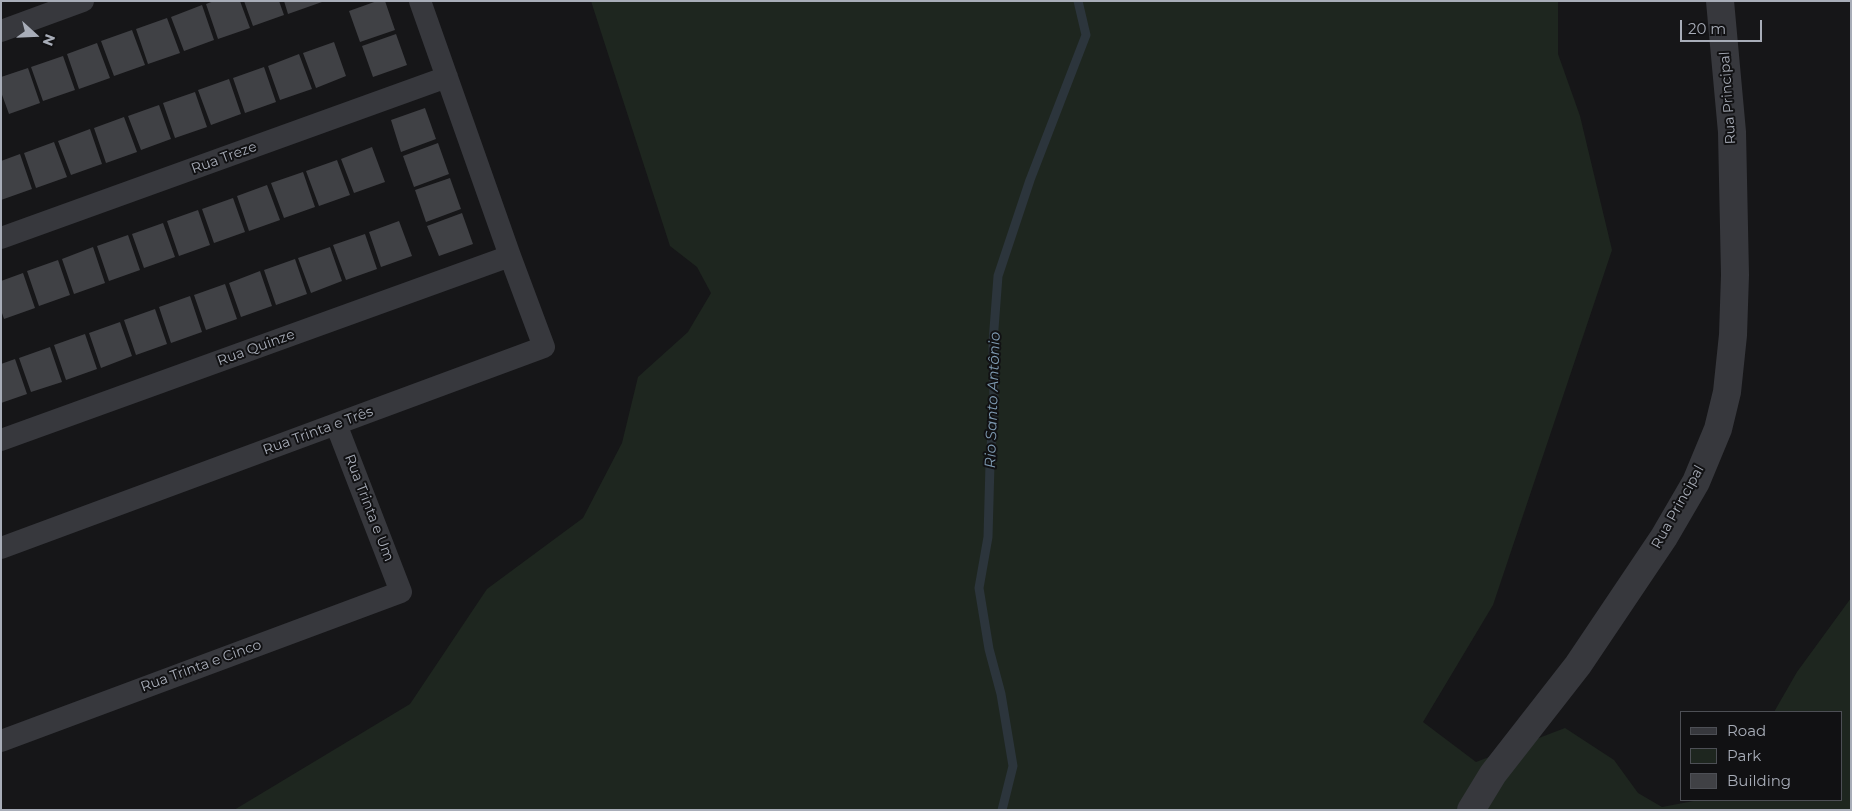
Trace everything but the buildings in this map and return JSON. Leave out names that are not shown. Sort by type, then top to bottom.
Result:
[{"type":"street","points":[[1,31],[83,1]]},
{"type":"street","points":[[420,1],[510,256]]},
{"type":"street","name":"Rua Principal","points":[[1471,810],[1493,774],[1578,665],[1664,536],[1696,482],[1718,429],[1727,392],[1733,335],[1735,275],[1732,132],[1720,1]]},
{"type":"street","name":"Rua Treze","points":[[1,238],[447,77]]},
{"type":"street","name":"Rua Trinta e Três","points":[[1,548],[544,347],[510,256]]},
{"type":"street","name":"Rua Quinze","points":[[1,440],[510,256]]},
{"type":"street","name":"Rua Trinta e Um","points":[[336,424],[401,592]]},
{"type":"street","name":"Rua Trinta e Cinco","points":[[1,741],[401,592]]},
{"type":"green space","points":[[591,1],[1558,1],[1558,54],[1580,116],[1612,250],[1493,605],[1423,722],[1476,762],[1565,728],[1614,760],[1638,793],[1662,807],[1694,801],[1842,801],[1842,711],[1775,711],[1797,672],[1851,598],[1851,810],[234,810],[410,704],[487,589],[583,518],[622,443],[638,377],[688,332],[711,293],[697,267],[670,246]]},
{"type":"waterway","name":"Rio Santo Antônio","points":[[1002,810],[1013,766],[1001,694],[989,649],[979,588],[988,537],[994,400],[993,342],[998,276],[1030,180],[1086,35],[1078,1]]}]
